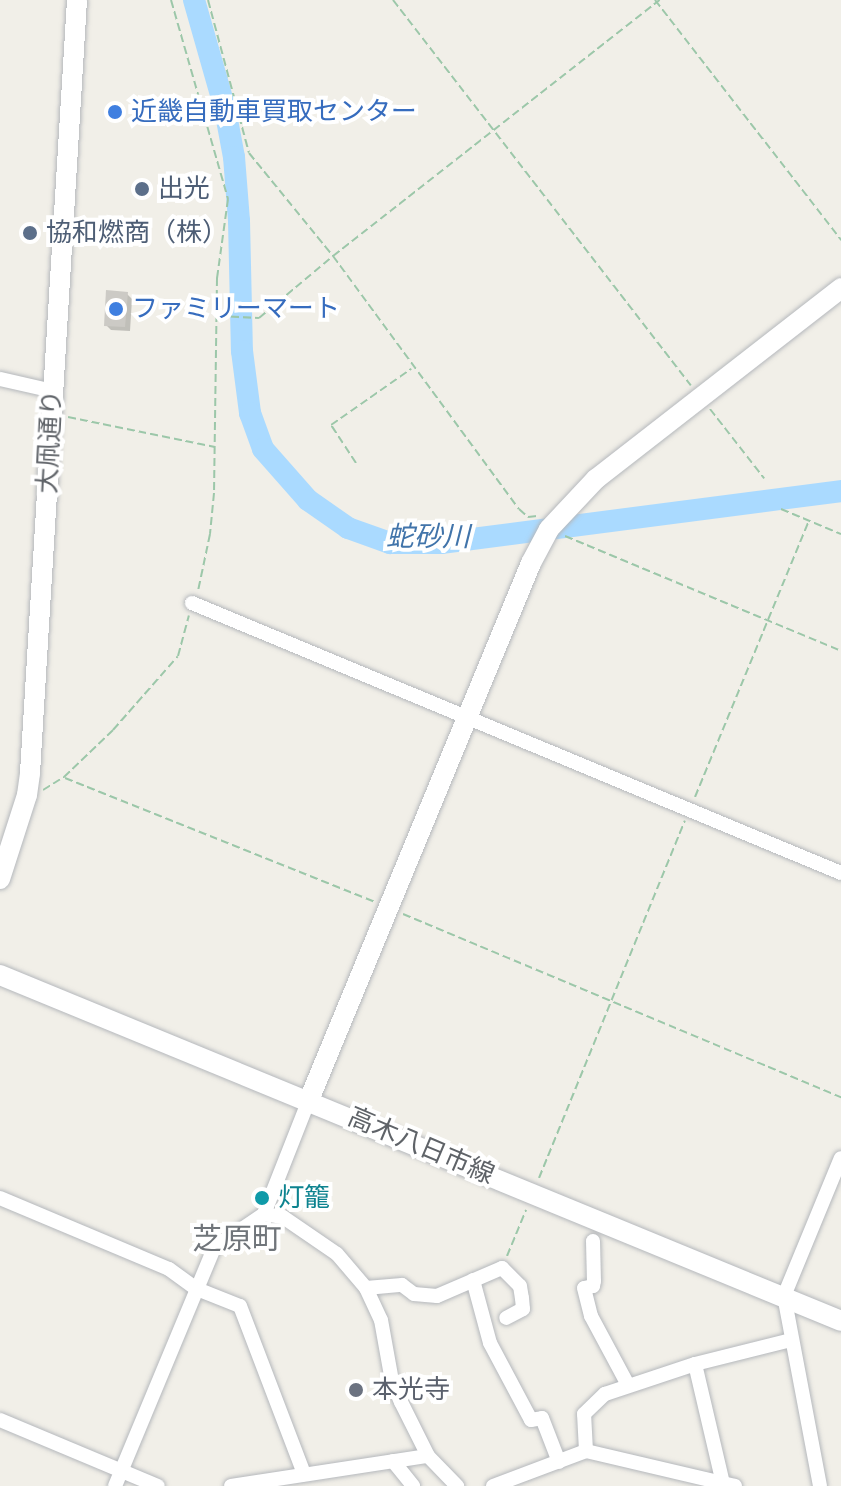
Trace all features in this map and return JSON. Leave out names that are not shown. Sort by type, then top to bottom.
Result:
[{"type":"street","name":"大凧通り","points":[[0,879],[27,795],[77,0]]},
{"type":"street","points":[[115,1486],[214,1248],[264,1214],[531,563],[545,522],[564,511],[596,479],[841,288]]},
{"type":"street","points":[[0,379],[53,391]]},
{"type":"street","points":[[192,603],[688,812],[841,873]]},
{"type":"street","name":"高木八日市線","points":[[0,975],[841,1321]]},
{"type":"street","points":[[820,1486],[784,1296],[841,1158]]},
{"type":"street","points":[[0,1198],[169,1269],[197,1289],[240,1306],[312,1477]]},
{"type":"street","points":[[264,1214],[283,1217],[337,1254],[366,1288],[381,1320],[392,1381],[428,1456],[457,1486]]},
{"type":"street","points":[[593,1241],[594,1281],[593,1286],[584,1288],[591,1316],[628,1385]]},
{"type":"street","points":[[366,1288],[402,1285],[414,1294],[437,1296],[502,1268],[520,1286],[523,1309],[506,1318]]},
{"type":"street","points":[[473,1280],[490,1343],[531,1420],[542,1418],[559,1462]]},
{"type":"street","points":[[586,1451],[584,1414],[605,1394],[695,1364],[791,1340]]},
{"type":"street","points":[[493,1486],[522,1481],[586,1451],[729,1484],[695,1364]]},
{"type":"street","points":[[0,1420],[158,1486]]},
{"type":"street","points":[[231,1486],[312,1477],[428,1456]]},
{"type":"street","points":[[393,1461],[413,1486]]},
{"type":"path","points":[[27,795],[46,789],[64,777],[132,710],[178,656],[210,534],[216,447],[217,278],[228,199],[171,0]]},
{"type":"path","points":[[208,0],[249,153],[333,256],[412,368],[519,509],[528,517],[841,651]]},
{"type":"path","points":[[393,0],[764,478]]},
{"type":"path","points":[[218,316],[259,318],[657,1],[841,240]]},
{"type":"path","points":[[356,463],[331,425],[412,368]]},
{"type":"path","points":[[52,414],[216,447]]},
{"type":"path","points":[[781,509],[841,534]]},
{"type":"path","points":[[502,1268],[809,521]]},
{"type":"path","points":[[64,777],[611,999],[841,1097]]},
{"type":"building","name":"ファミリーマート","points":[[106,290],[128,292],[125,327],[104,326]]},
{"type":"waterway","name":"蛇砂川","points":[[194,0],[225,109],[234,157],[242,351],[250,413],[263,449],[308,500],[348,528],[390,543],[441,543],[841,491]]},
{"type":"place","name":"近畿自動車買取センター","points":[[115,112]]},
{"type":"place","name":"出光","points":[[142,189]]},
{"type":"place","name":"協和燃商（株）","points":[[30,233]]},
{"type":"place","name":"ファミリーマート","points":[[116,309]]},
{"type":"place","name":"灯籠","points":[[262,1198]]},
{"type":"place","name":"本光寺","points":[[356,1390]]},
{"type":"district","name":"芝原町","points":[[237,1239]]}]
